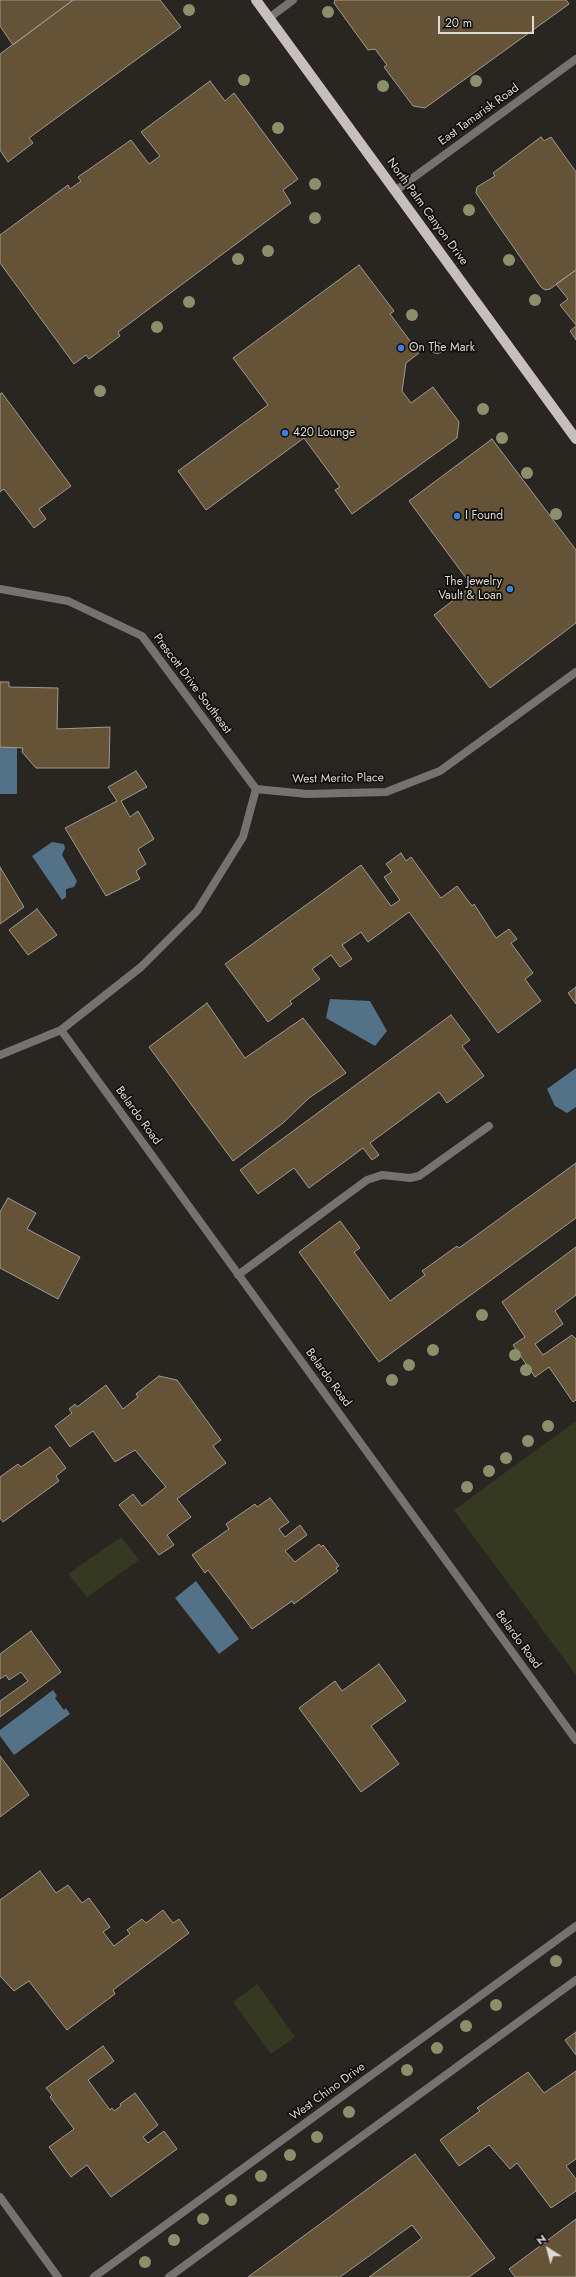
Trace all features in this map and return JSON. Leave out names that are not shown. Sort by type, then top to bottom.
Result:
[{"type":"main road","name":"North Palm Canyon Drive","points":[[256,0],[576,439]]},
{"type":"street","points":[[269,18],[293,0]]},
{"type":"street","name":"East Tamarisk Road","points":[[395,191],[576,59]]},
{"type":"street","name":"Prescott Drive Southeast","points":[[0,589],[68,601],[142,636],[256,789]]},
{"type":"street","name":"West Merito Place","points":[[256,789],[307,794],[386,792],[440,771],[576,672]]},
{"type":"street","points":[[0,1055],[61,1030],[141,967],[197,912],[243,837],[256,789]]},
{"type":"street","name":"Belardo Road","points":[[61,1030],[576,1740]]},
{"type":"street","points":[[238,1274],[367,1180],[382,1175],[410,1178],[419,1176],[489,1126]]},
{"type":"street","name":"West Chino Drive","points":[[94,2277],[576,1926]]},
{"type":"street","points":[[169,2277],[576,1980]]},
{"type":"street","points":[[0,2197],[58,2277]]},
{"type":"green space","points":[[576,1421],[576,1675],[454,1510]]},
{"type":"green space","points":[[121,1537],[139,1560],[87,1597],[68,1574]]},
{"type":"green space","points":[[257,1984],[295,2037],[271,2054],[233,2002]]},
{"type":"water","points":[[0,747],[17,747],[17,794],[0,794]]},
{"type":"water","points":[[52,842],[64,844],[65,848],[62,855],[77,881],[74,887],[66,889],[66,897],[62,900],[32,856]]},
{"type":"water","points":[[330,999],[370,1001],[387,1031],[375,1046],[326,1018]]},
{"type":"water","points":[[576,1068],[576,1107],[567,1113],[555,1106],[547,1089]]},
{"type":"water","points":[[196,1581],[239,1639],[219,1654],[175,1598]]},
{"type":"water","points":[[53,1690],[57,1696],[55,1698],[64,1710],[66,1708],[70,1714],[14,1755],[0,1736],[0,1730]]},
{"type":"building","points":[[0,0],[73,0],[13,45],[0,26]]},
{"type":"building","points":[[73,0],[160,0],[181,27],[29,138],[33,143],[8,162],[0,150],[0,54]]},
{"type":"building","points":[[335,0],[566,0],[569,4],[425,108],[413,106],[384,67],[387,65],[375,49],[368,50],[334,3]]},
{"type":"building","points":[[210,81],[225,101],[234,93],[298,179],[283,190],[291,203],[118,332],[120,336],[89,359],[86,355],[74,364],[0,263],[0,235],[68,185],[70,189],[81,181],[78,177],[131,140],[149,164],[160,156],[141,132]]},
{"type":"building","points":[[541,137],[544,141],[551,137],[576,172],[576,270],[550,289],[545,290],[541,287],[476,193],[477,187],[495,176],[493,173]]},
{"type":"building","points":[[359,265],[394,311],[390,314],[419,353],[406,363],[402,391],[411,403],[433,387],[459,422],[457,438],[352,514],[335,490],[340,487],[304,438],[206,510],[178,471],[268,405],[233,358]]},
{"type":"building","points":[[576,270],[576,325],[560,305],[568,299],[556,284]]},
{"type":"building","points":[[576,326],[576,340],[570,331]]},
{"type":"building","points":[[2,393],[71,486],[39,509],[46,519],[34,528],[4,489],[0,492],[0,394]]},
{"type":"building","points":[[492,439],[576,550],[576,623],[490,688],[434,615],[472,586],[409,501]]},
{"type":"building","points":[[0,682],[9,682],[9,687],[58,688],[57,729],[110,727],[109,768],[36,768],[22,752],[23,748],[0,747]]},
{"type":"building","points":[[136,771],[147,787],[121,801],[130,817],[138,811],[154,839],[138,849],[146,864],[136,871],[140,879],[106,896],[65,828],[117,801],[108,787]]},
{"type":"building","points":[[401,853],[406,861],[411,857],[441,898],[457,886],[472,906],[474,904],[496,938],[509,929],[517,939],[511,943],[533,973],[525,979],[541,1001],[498,1033],[409,912],[368,942],[361,932],[342,945],[352,959],[340,967],[331,955],[312,969],[320,979],[290,1001],[292,1004],[268,1022],[225,964],[361,865],[391,906],[400,900],[384,877],[392,872],[386,864]]},
{"type":"building","points":[[0,867],[24,907],[0,924]]},
{"type":"building","points":[[37,909],[57,935],[28,955],[9,930]]},
{"type":"building","points":[[576,987],[576,1004],[568,993]]},
{"type":"building","points":[[207,1003],[245,1058],[303,1018],[346,1073],[309,1098],[283,1123],[233,1161],[149,1047]]},
{"type":"building","points":[[451,1015],[470,1040],[462,1046],[484,1076],[447,1103],[439,1092],[370,1143],[379,1155],[372,1160],[363,1148],[309,1188],[294,1168],[258,1194],[240,1170]]},
{"type":"building","points":[[576,1163],[576,1218],[379,1362],[299,1252],[340,1221],[360,1248],[354,1252],[390,1301],[425,1275],[422,1271],[457,1246],[459,1248]]},
{"type":"building","points":[[8,1198],[36,1213],[27,1229],[80,1257],[58,1299],[0,1268],[0,1212]]},
{"type":"building","points":[[576,1247],[576,1295],[555,1311],[563,1324],[535,1344],[543,1355],[572,1335],[576,1339],[576,1400],[573,1402],[549,1367],[535,1377],[513,1345],[525,1337],[502,1302]]},
{"type":"building","points":[[159,1376],[177,1380],[221,1440],[213,1446],[226,1463],[177,1499],[191,1517],[167,1535],[174,1545],[159,1555],[119,1505],[133,1494],[142,1506],[166,1487],[135,1450],[115,1462],[93,1431],[70,1447],[55,1426],[72,1413],[69,1409],[75,1404],[77,1407],[106,1385],[123,1409],[138,1397],[136,1394]]},
{"type":"building","points":[[50,1447],[66,1468],[56,1476],[59,1481],[3,1522],[0,1518],[0,1477],[18,1464],[21,1467]]},
{"type":"building","points":[[270,1498],[289,1522],[279,1529],[285,1537],[300,1525],[307,1535],[285,1551],[295,1562],[319,1544],[321,1547],[323,1545],[339,1566],[336,1568],[338,1571],[294,1604],[292,1601],[252,1629],[208,1570],[205,1573],[192,1555],[229,1529],[226,1524],[255,1504],[257,1507]]},
{"type":"building","points":[[31,1631],[61,1672],[0,1717],[0,1701],[28,1681],[21,1672],[9,1680],[6,1675],[0,1679],[0,1654]]},
{"type":"building","points":[[379,1664],[406,1701],[371,1726],[399,1764],[361,1792],[299,1708],[335,1681],[342,1691]]},
{"type":"building","points":[[0,1756],[29,1795],[0,1817]]},
{"type":"building","points":[[40,1871],[56,1893],[68,1885],[82,1903],[89,1898],[110,1927],[103,1932],[114,1946],[130,1934],[127,1930],[142,1919],[146,1923],[163,1910],[173,1923],[179,1919],[189,1933],[113,1990],[115,1994],[67,2030],[29,1981],[14,1991],[0,1976],[0,1900]]},
{"type":"building","points":[[576,2032],[576,2055],[565,2040]]},
{"type":"building","points":[[103,2046],[114,2061],[88,2080],[110,2110],[112,2108],[114,2111],[121,2106],[120,2104],[135,2093],[158,2125],[143,2137],[148,2143],[164,2131],[177,2149],[111,2197],[87,2165],[71,2177],[49,2147],[74,2129],[50,2097],[52,2095],[46,2088]]},
{"type":"building","points":[[576,2071],[576,2159],[566,2166],[576,2179],[576,2191],[551,2208],[517,2163],[510,2169],[489,2145],[459,2166],[440,2140],[480,2111],[477,2108],[528,2072],[544,2093]]},
{"type":"building","points":[[415,2154],[495,2258],[469,2277],[369,2277],[422,2238],[412,2225],[340,2277],[248,2277]]},
{"type":"building","points":[[576,2219],[576,2277],[515,2277],[509,2269]]},
{"type":"place","name":"On The Mark","points":[[401,348]]},
{"type":"place","name":"420 Lounge","points":[[285,433]]},
{"type":"place","name":"I Found","points":[[457,516]]},
{"type":"place","name":"The Jewelry Vault & Loan","points":[[510,589]]}]
